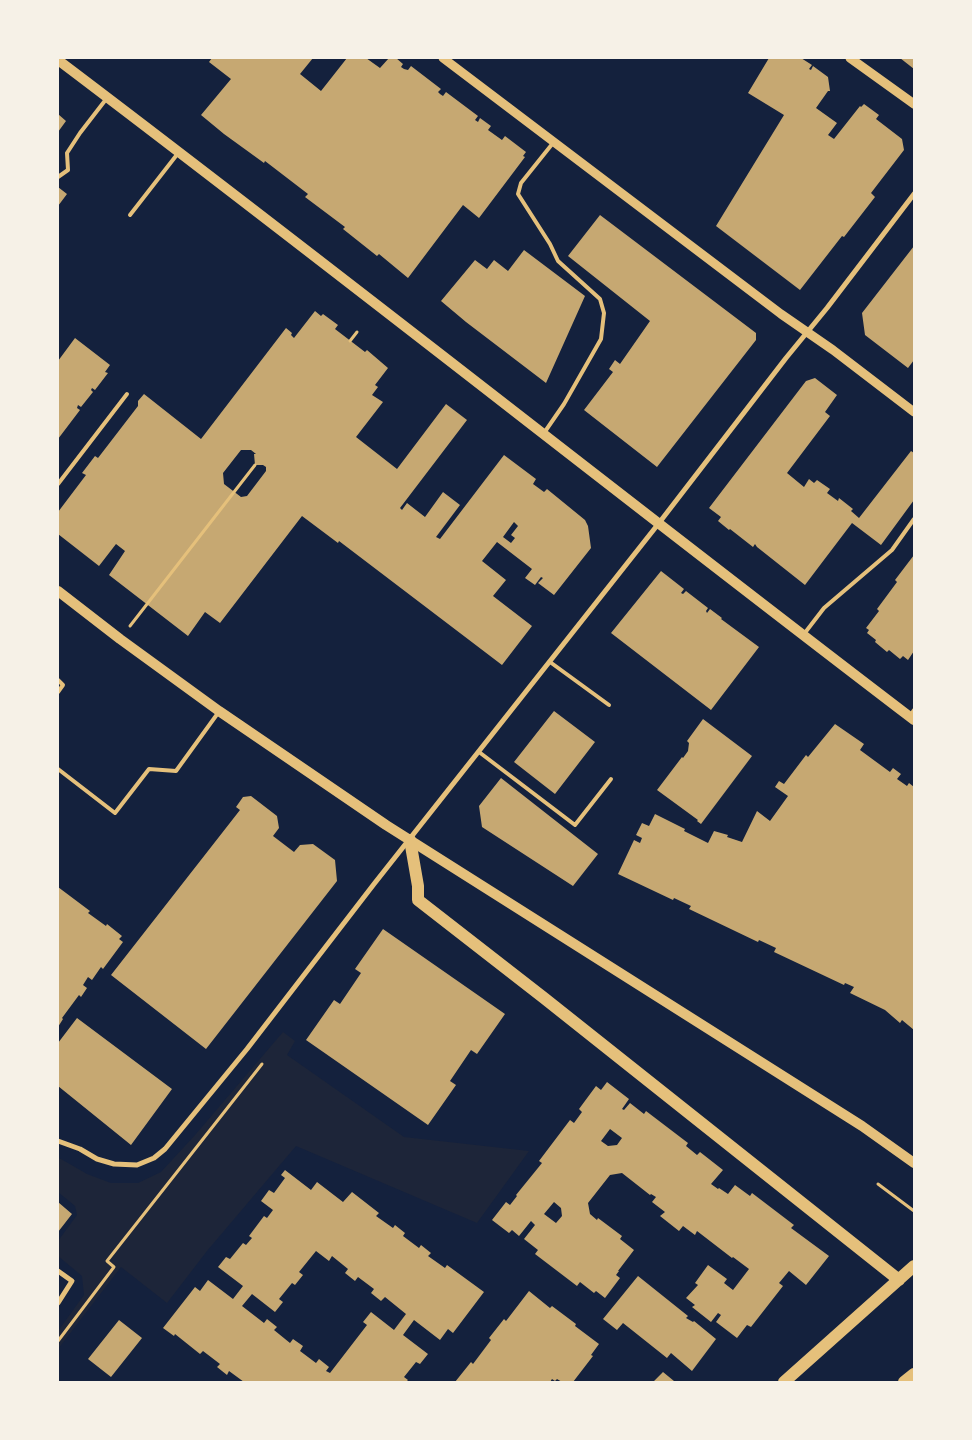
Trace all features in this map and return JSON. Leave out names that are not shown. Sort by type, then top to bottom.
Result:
[{"type":"main road","points":[[58,60],[803,635],[913,715]]},
{"type":"main road","points":[[58,591],[219,711],[410,840],[862,1126],[914,1163]]},
{"type":"main road","points":[[410,840],[418,886],[418,900],[898,1280]]},
{"type":"main road","points":[[784,1382],[914,1266]]},
{"type":"main road","points":[[904,1382],[914,1374]]},
{"type":"street","points":[[443,58],[781,314],[808,332],[914,412]]},
{"type":"street","points":[[854,59],[914,104]]},
{"type":"street","points":[[58,1140],[80,1149],[97,1159],[114,1164],[137,1165],[154,1158],[165,1149],[247,1049],[786,358],[828,308],[914,194]]},
{"type":"street","points":[[58,1271],[72,1281],[58,1303]]},
{"type":"lane","points":[[58,177],[68,170],[67,153],[80,133],[108,98]]},
{"type":"lane","points":[[543,435],[564,404],[601,339],[604,313],[600,298],[558,261],[550,244],[518,194],[521,183],[554,142]]},
{"type":"lane","points":[[130,215],[179,152]]},
{"type":"lane","points":[[58,484],[127,394]]},
{"type":"lane","points":[[803,635],[824,608],[892,550],[914,519]]},
{"type":"lane","points":[[550,662],[609,705]]},
{"type":"lane","points":[[58,680],[63,685],[58,692]]},
{"type":"lane","points":[[58,769],[115,814],[149,769],[176,770],[219,711]]},
{"type":"lane","points":[[479,752],[575,825],[611,779]]},
{"type":"path","points":[[350,341],[356,332]]},
{"type":"path","points":[[120,639],[256,465]]},
{"type":"path","points":[[58,1341],[114,1266],[108,1261],[262,1064]]},
{"type":"path","points":[[878,1184],[914,1211]]},
{"type":"shaded area","points":[[283,1032],[295,1041],[287,1055],[404,1137],[529,1151],[477,1223],[296,1146],[207,1251],[167,1303],[121,1267],[58,1349],[58,1331],[84,1295],[82,1276],[58,1256],[58,1241],[77,1215],[75,1206],[58,1192],[58,1158],[87,1174],[111,1183],[138,1183],[161,1172]]},
{"type":"building","points":[[212,58],[313,58],[300,74],[321,91],[347,58],[366,58],[380,68],[389,58],[396,58],[403,64],[401,67],[408,70],[411,66],[441,89],[438,92],[440,94],[443,96],[446,92],[478,116],[475,120],[478,122],[480,118],[491,126],[488,130],[502,140],[505,136],[526,152],[523,156],[525,157],[479,218],[463,205],[408,278],[379,254],[377,256],[343,229],[345,227],[305,197],[308,194],[265,161],[264,163],[224,134],[201,115],[231,79],[209,62]]},
{"type":"building","points":[[769,58],[801,58],[812,65],[809,69],[811,70],[813,66],[828,77],[830,91],[828,91],[816,108],[837,123],[828,135],[834,139],[860,106],[864,104],[879,115],[876,119],[902,139],[904,150],[871,193],[875,197],[800,290],[716,226],[784,115],[748,93]]},
{"type":"building","points":[[900,58],[914,58],[914,69]]},
{"type":"building","points":[[58,114],[66,121],[58,132]]},
{"type":"building","points":[[58,187],[67,194],[58,206]]},
{"type":"building","points":[[600,215],[756,333],[756,340],[657,467],[584,410],[613,372],[609,369],[615,360],[620,364],[650,321],[568,256]]},
{"type":"building","points":[[914,246],[914,360],[908,368],[865,335],[862,313]]},
{"type":"building","points":[[524,250],[585,296],[546,383],[441,301],[475,260],[487,269],[494,260],[508,271]]},
{"type":"building","points":[[315,311],[321,316],[323,314],[338,325],[335,329],[365,352],[367,350],[388,368],[375,385],[378,387],[372,395],[383,402],[356,437],[397,469],[446,404],[467,420],[400,508],[402,510],[407,503],[425,517],[443,492],[460,505],[436,537],[440,539],[504,455],[536,479],[533,484],[544,492],[547,489],[585,520],[588,526],[591,548],[554,595],[538,583],[543,578],[541,577],[535,585],[525,578],[532,569],[497,542],[482,561],[506,580],[493,596],[532,626],[502,665],[339,541],[338,543],[302,516],[220,623],[205,612],[188,636],[109,575],[125,551],[116,544],[99,566],[58,534],[58,512],[86,475],[82,473],[95,456],[98,458],[138,406],[138,401],[144,394],[201,439],[286,328],[292,333],[291,335],[294,338]],"holes":[[[241,450],[251,450],[256,454],[254,454],[255,465],[266,467],[266,471],[247,496],[241,497],[224,484],[223,473]],[[514,522],[518,526],[511,535],[515,538],[511,543],[503,537]]]},
{"type":"building","points":[[75,338],[110,365],[105,372],[108,373],[95,390],[92,388],[93,392],[81,407],[78,405],[77,408],[80,410],[58,439],[58,361]]},
{"type":"building","points":[[815,378],[837,395],[825,412],[830,416],[787,473],[804,487],[809,479],[814,483],[817,480],[830,489],[827,493],[838,501],[839,498],[853,509],[851,511],[859,518],[911,451],[914,453],[914,500],[881,545],[852,523],[805,585],[755,544],[753,547],[729,530],[718,521],[721,517],[709,508],[806,381]]},
{"type":"building","points":[[914,555],[914,651],[908,660],[903,656],[900,659],[889,650],[887,652],[867,633],[869,630],[866,628],[897,582],[895,580]]},
{"type":"building","points":[[661,571],[684,589],[681,593],[683,594],[686,591],[708,608],[707,613],[710,609],[759,647],[711,710],[611,633]]},
{"type":"building","points":[[554,711],[595,742],[555,794],[514,762]]},
{"type":"building","points":[[703,719],[752,756],[701,824],[657,790],[688,751],[689,743],[687,741]]},
{"type":"building","points":[[835,724],[864,744],[860,750],[890,772],[893,768],[901,774],[897,779],[907,786],[909,783],[914,787],[914,1030],[902,1020],[900,1023],[885,1010],[850,993],[854,987],[845,983],[844,985],[774,952],[776,948],[759,940],[758,942],[689,909],[691,906],[674,898],[673,900],[618,874],[634,840],[640,843],[642,838],[636,835],[642,823],[649,826],[655,814],[708,843],[714,831],[742,842],[757,811],[770,821],[788,796],[775,787],[779,781],[784,784],[806,755],[808,757]]},
{"type":"building","points":[[501,778],[598,854],[573,886],[482,827],[479,806]]},
{"type":"building","points":[[251,796],[277,816],[279,828],[273,836],[294,852],[300,845],[313,844],[335,860],[337,881],[206,1049],[111,975],[240,810],[236,807],[243,797]]},
{"type":"building","points":[[58,887],[90,911],[88,913],[106,926],[107,924],[122,936],[119,939],[123,942],[103,969],[101,967],[92,980],[88,977],[83,985],[87,988],[81,997],[79,995],[62,1018],[58,1027]]},
{"type":"building","points":[[383,929],[505,1014],[477,1054],[471,1050],[450,1081],[456,1085],[428,1125],[306,1040],[334,1000],[340,1004],[361,973],[355,969]]},
{"type":"building","points":[[77,1018],[172,1089],[131,1145],[58,1086],[58,1043]]},
{"type":"building","points":[[607,1082],[629,1099],[622,1109],[624,1110],[630,1103],[644,1114],[646,1111],[688,1143],[686,1146],[697,1155],[700,1152],[723,1170],[711,1184],[728,1194],[735,1185],[750,1196],[752,1193],[794,1225],[791,1228],[829,1256],[806,1285],[789,1271],[779,1283],[783,1286],[751,1327],[747,1325],[737,1338],[716,1322],[721,1315],[718,1313],[711,1322],[692,1307],[695,1305],[686,1298],[698,1285],[695,1283],[708,1265],[727,1279],[724,1283],[733,1290],[749,1269],[697,1231],[695,1235],[683,1226],[679,1231],[660,1216],[665,1212],[652,1202],[656,1197],[650,1195],[622,1173],[610,1175],[588,1203],[590,1214],[622,1236],[620,1239],[634,1250],[618,1271],[616,1275],[620,1278],[605,1298],[596,1291],[594,1293],[580,1282],[577,1286],[535,1254],[538,1250],[524,1239],[535,1225],[531,1221],[519,1236],[512,1230],[509,1233],[492,1220],[506,1202],[510,1205],[542,1163],[539,1161],[570,1120],[574,1123],[582,1112],[579,1109],[596,1086],[601,1090]],"holes":[[[610,1129],[622,1138],[617,1145],[608,1146],[601,1141]],[[554,1202],[561,1208],[562,1216],[556,1223],[544,1214]]]},
{"type":"building","points":[[285,1170],[311,1190],[317,1182],[343,1202],[352,1192],[379,1213],[376,1216],[393,1228],[395,1225],[405,1233],[403,1236],[419,1248],[421,1245],[431,1253],[428,1256],[445,1268],[447,1265],[484,1292],[453,1333],[448,1329],[440,1340],[414,1320],[403,1335],[428,1354],[420,1364],[416,1362],[404,1377],[408,1380],[406,1382],[244,1382],[229,1371],[227,1375],[217,1367],[220,1364],[203,1351],[200,1354],[175,1334],[174,1336],[163,1328],[195,1287],[200,1291],[208,1280],[233,1299],[243,1286],[218,1267],[226,1257],[230,1259],[243,1243],[246,1245],[252,1238],[249,1236],[264,1216],[267,1218],[273,1210],[261,1201],[269,1190],[274,1193],[285,1178],[281,1175]],"holes":[[[316,1251],[329,1261],[332,1256],[348,1269],[345,1273],[355,1281],[358,1277],[374,1289],[371,1293],[381,1301],[385,1297],[406,1314],[394,1330],[371,1312],[363,1322],[367,1325],[330,1373],[326,1371],[329,1367],[319,1359],[316,1363],[300,1351],[303,1346],[293,1339],[290,1343],[274,1330],[277,1327],[267,1319],[264,1323],[242,1306],[252,1294],[275,1312],[283,1302],[279,1299],[292,1283],[295,1285],[303,1275],[299,1272]]]},
{"type":"building","points":[[58,1202],[72,1214],[58,1232]]},
{"type":"building","points":[[638,1276],[688,1316],[686,1318],[694,1321],[716,1339],[692,1371],[671,1353],[667,1358],[623,1323],[617,1330],[603,1319]]},
{"type":"building","points":[[529,1291],[550,1308],[552,1306],[576,1324],[575,1326],[599,1344],[591,1355],[593,1356],[573,1382],[562,1382],[557,1379],[555,1381],[552,1379],[550,1382],[455,1382],[471,1362],[473,1364],[491,1340],[489,1338],[504,1319],[506,1321]]},
{"type":"building","points":[[119,1320],[142,1338],[111,1377],[88,1359]]},
{"type":"building","points":[[663,1372],[674,1381],[653,1382]]}]
